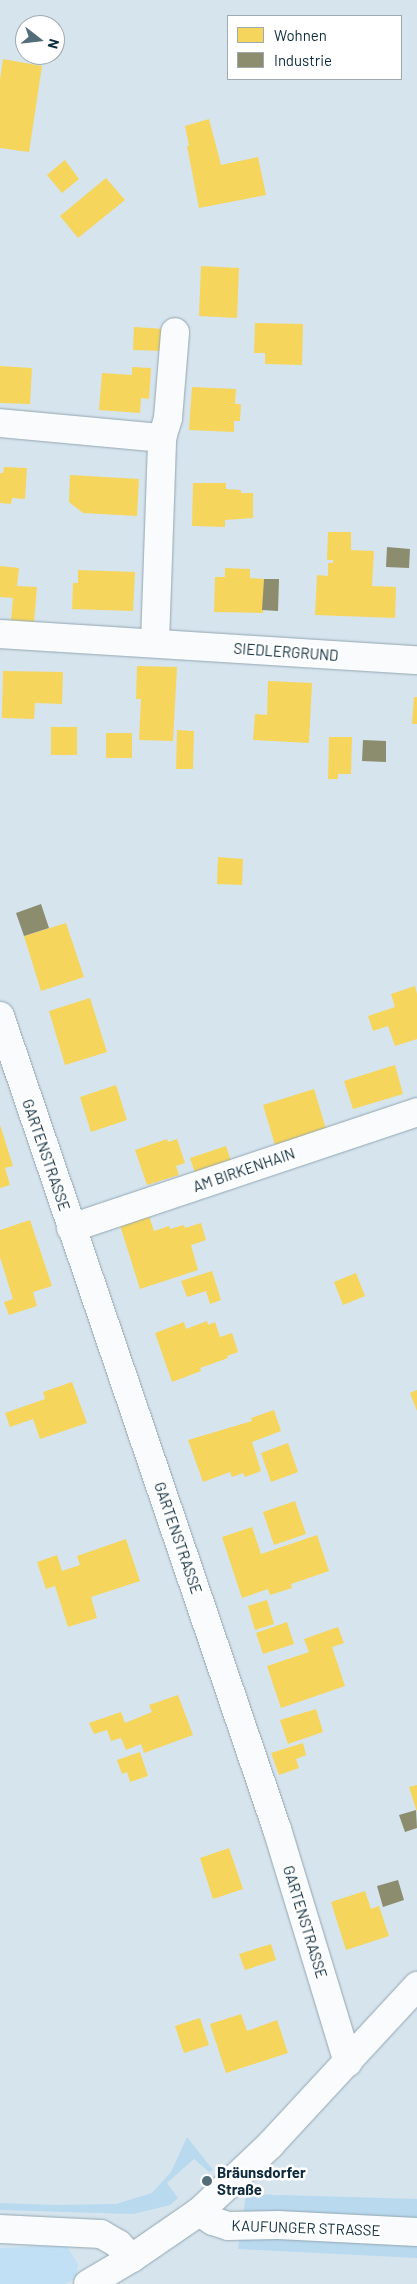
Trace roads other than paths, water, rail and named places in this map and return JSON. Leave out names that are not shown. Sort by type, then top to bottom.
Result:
[{"type":"street","points":[[155,643],[162,438],[168,418],[175,332]]},
{"type":"street","points":[[0,423],[162,438]]},
{"type":"street","name":"SIEDLERGRUND","points":[[0,634],[417,660]]},
{"type":"street","name":"GARTENSTRASSE","points":[[0,1016],[277,1829],[348,2062]]},
{"type":"street","name":"AM BIRKENHAIN","points":[[71,1228],[417,1112]]},
{"type":"street","points":[[88,2284],[132,2258],[199,2212],[270,2144],[417,1986]]},
{"type":"street","name":"KAUFUNGER STRASSE","points":[[199,2212],[213,2221],[228,2226],[278,2225],[417,2232]]},
{"type":"street","points":[[0,2228],[101,2234],[118,2244],[132,2258]]},
{"type":"place","name":"Bräunsdorfer Straße","points":[[207,2181]]}]
